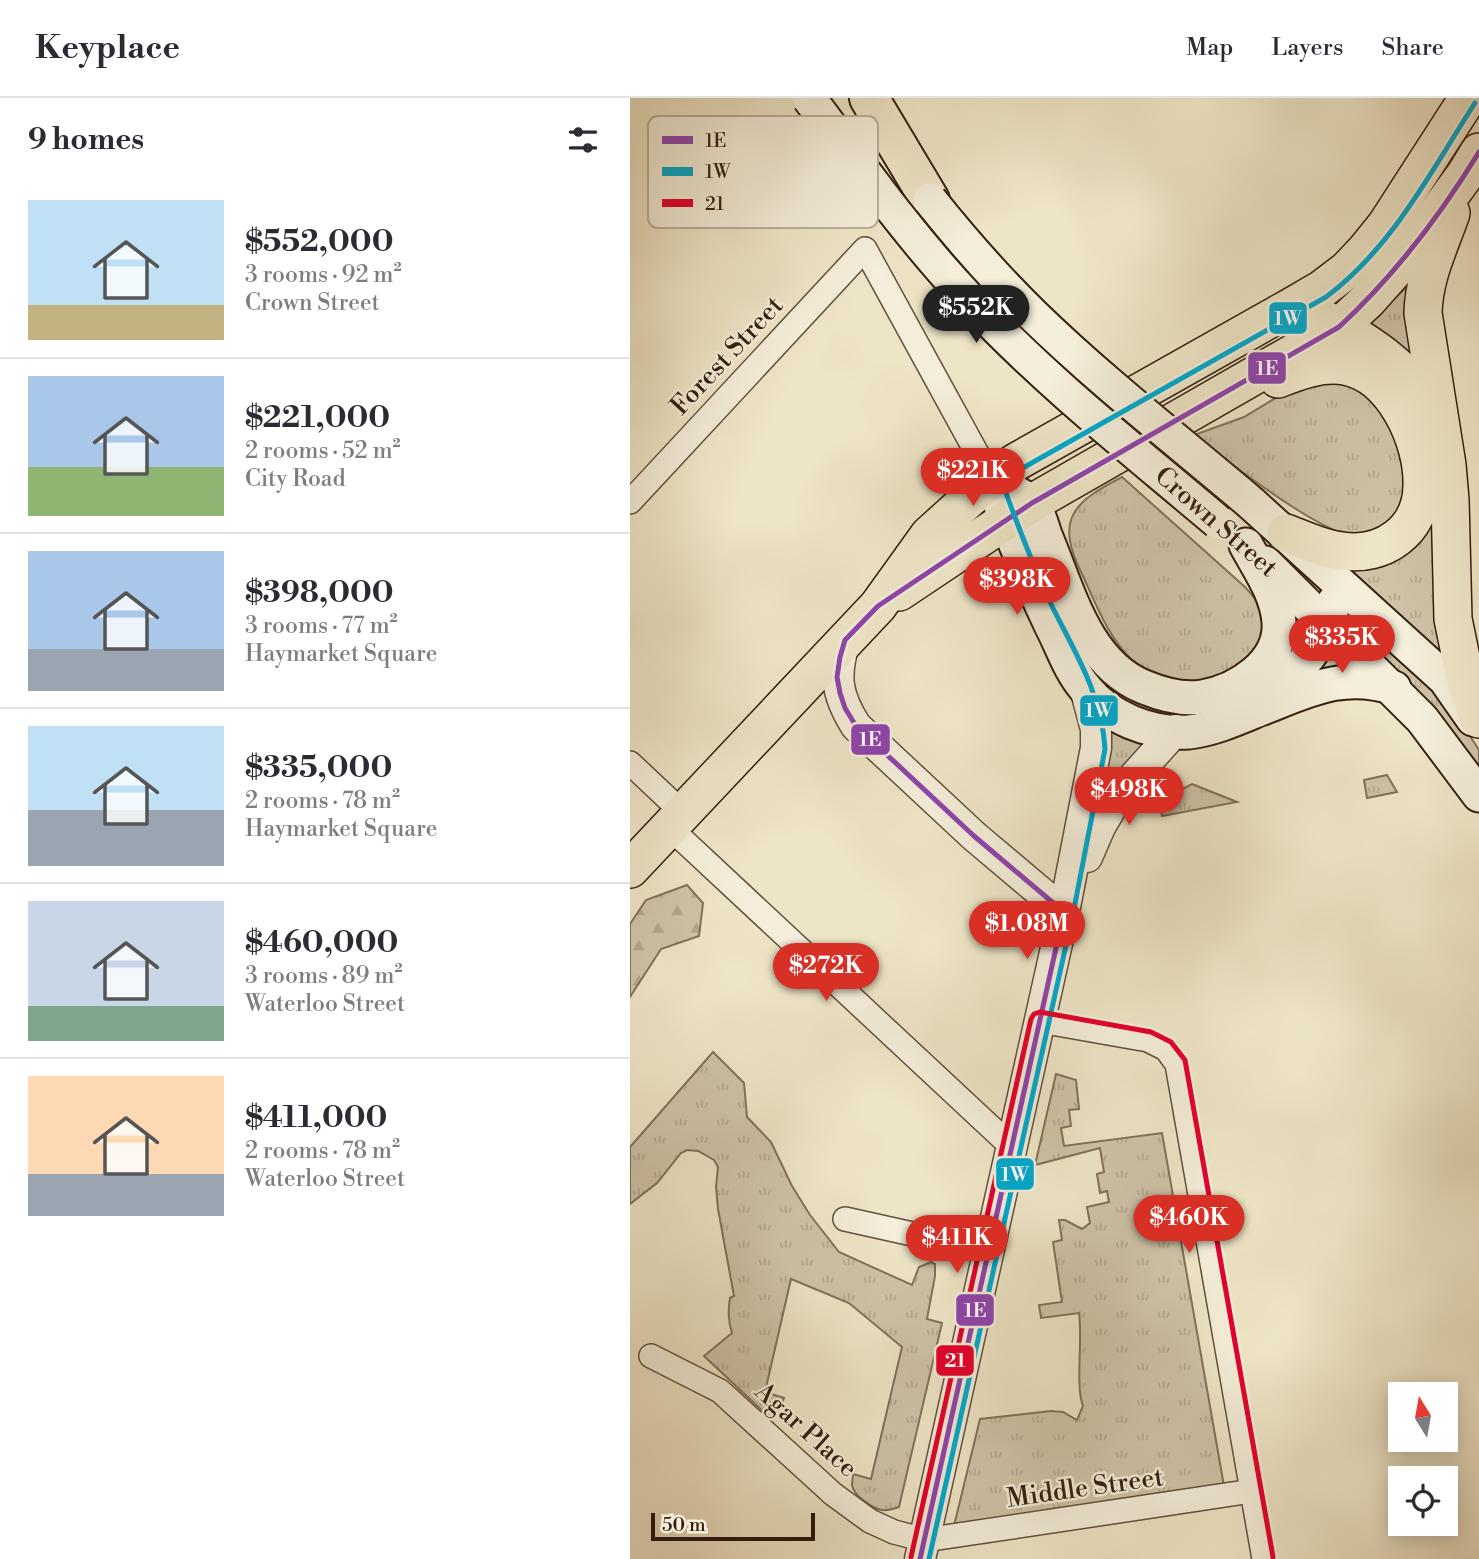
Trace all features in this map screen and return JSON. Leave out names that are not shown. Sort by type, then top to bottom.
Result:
[{"type":"highway","points":[[869,98],[930,200]]},
{"type":"main road","name":"Crown Street","points":[[809,98],[823,116]]},
{"type":"main road","name":"Crown Street","points":[[850,98],[864,116]]},
{"type":"main road","points":[[630,869],[878,606],[929,535],[991,479],[1016,462],[1291,307],[1347,270],[1385,225],[1460,110]]},
{"type":"main road","name":"Crown Street","points":[[878,134],[963,240],[1062,342],[1339,580],[1445,679],[1479,726]]},
{"type":"main road","points":[[878,606],[1019,511],[1339,327],[1393,272],[1472,164]]},
{"type":"main road","points":[[1472,164],[1424,290],[1423,313],[1444,435],[1450,500],[1453,619],[1466,682],[1479,719]]},
{"type":"main road","name":"Crown Street","points":[[878,190],[906,227],[969,300],[1054,382],[1246,545],[1394,688],[1422,719],[1479,795]]},
{"type":"main road","points":[[1291,307],[1339,327],[1396,365],[1425,397],[1444,435]]},
{"type":"main road","points":[[1198,408],[1296,372],[1315,367],[1345,366],[1368,375],[1386,391],[1402,412],[1421,463],[1423,490],[1415,513],[1403,534],[1387,546],[1344,552],[1321,547],[1286,533]]},
{"type":"main road","points":[[991,479],[1019,511],[1097,651],[1117,672],[1143,687],[1170,696],[1201,697],[1230,687],[1254,675],[1271,657],[1278,640],[1276,600],[1246,545]]},
{"type":"main road","points":[[1019,511],[1039,600],[1085,688],[1117,716],[1138,725],[1189,732],[1248,714],[1337,681],[1379,683],[1394,688]]},
{"type":"main road","points":[[1248,714],[1312,654],[1328,623],[1339,580]]},
{"type":"street","name":"Forest Street","points":[[630,502],[865,249],[991,479]]},
{"type":"street","points":[[845,640],[837,677],[845,708],[856,726],[974,836],[1064,912]]},
{"type":"street","points":[[923,1549],[1064,912],[1096,748],[1096,729],[1085,688]]},
{"type":"street","points":[[1064,912],[1110,809],[1121,791],[1176,730]]},
{"type":"street","points":[[630,762],[676,819],[1012,1147]]},
{"type":"street","points":[[1040,1021],[1148,1041],[1166,1049],[1178,1064],[1264,1559]]},
{"type":"street","points":[[845,1219],[989,1251]]},
{"type":"street","name":"Agar Place","points":[[651,1356],[720,1391],[833,1494],[870,1521],[923,1549]]},
{"type":"street","name":"Middle Street","points":[[923,1549],[1252,1492]]},
{"type":"green space","points":[[1410,284],[1419,366],[1365,326]]},
{"type":"green space","points":[[1320,380],[1354,386],[1374,399],[1398,442],[1405,477],[1404,502],[1391,525],[1360,536],[1345,534],[1324,525],[1276,496],[1194,435],[1244,417],[1287,391]]},
{"type":"green space","points":[[1122,477],[1245,587],[1259,605],[1264,618],[1260,642],[1253,653],[1232,671],[1194,683],[1160,677],[1131,659],[1108,629],[1073,553],[1070,524],[1082,503]]},
{"type":"green space","points":[[1434,504],[1446,658],[1348,568]]},
{"type":"green space","points":[[1345,609],[1410,662],[1465,728],[1479,750],[1479,771],[1346,621]]},
{"type":"green space","points":[[1103,725],[1147,744],[1094,809]]},
{"type":"green space","points":[[1387,775],[1397,792],[1367,798],[1364,780]]},
{"type":"green space","points":[[1192,784],[1237,802],[1162,816],[1159,801]]},
{"type":"green space","points":[[687,885],[703,903],[699,936],[661,949],[630,997],[630,924],[646,900]]},
{"type":"green space","points":[[713,1052],[744,1083],[747,1117],[771,1142],[792,1186],[810,1215],[839,1252],[912,1285],[919,1267],[931,1262],[935,1264],[927,1319],[942,1323],[899,1507],[878,1509],[864,1501],[852,1485],[853,1474],[871,1479],[902,1347],[849,1303],[791,1279],[765,1392],[784,1398],[778,1413],[768,1416],[704,1356],[732,1333],[729,1307],[730,1298],[734,1296],[718,1209],[718,1167],[714,1160],[698,1151],[687,1150],[681,1153],[657,1183],[630,1204],[630,1147]]},
{"type":"green space","points":[[1056,1074],[1076,1080],[1079,1109],[1069,1110],[1071,1126],[1061,1128],[1064,1146],[1162,1133],[1224,1486],[953,1530],[980,1419],[1051,1411],[1063,1412],[1077,1420],[1083,1406],[1080,1386],[1079,1313],[1041,1318],[1039,1305],[1062,1302],[1053,1242],[1062,1240],[1059,1220],[1065,1220],[1082,1229],[1090,1223],[1087,1207],[1109,1202],[1107,1191],[1100,1193],[1097,1174],[1104,1172],[1100,1148],[1035,1165]]},
{"type":"transit line","name":"1W","points":[[929,1559],[1073,914],[1105,749],[1103,728],[1092,689],[1048,598],[1002,482],[1326,297],[1350,277],[1391,232],[1475,103]]},
{"type":"transit line","name":"1E","points":[[920,1559],[1064,912],[974,836],[856,726],[845,708],[837,677],[845,640],[878,606],[1032,503],[1339,327],[1379,287],[1415,244],[1479,152]]},
{"type":"transit line","name":"21","points":[[911,1557],[1031,1019],[1034,1014],[1040,1012],[1151,1032],[1171,1042],[1185,1060],[1273,1557]]}]
